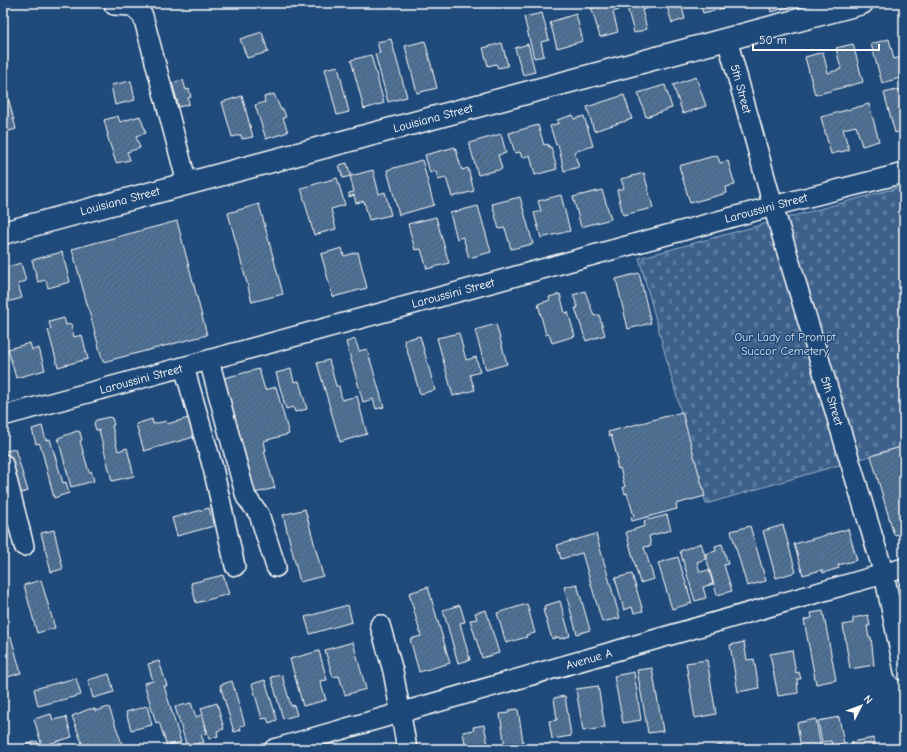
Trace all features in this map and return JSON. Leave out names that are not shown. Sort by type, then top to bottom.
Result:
[{"type":"main road","name":"Louisiana Street","points":[[3,232],[859,3]]},
{"type":"street","points":[[114,5],[132,6],[143,16],[187,183]]},
{"type":"street","name":"5th Street","points":[[727,39],[773,206],[884,574],[904,671]]},
{"type":"street","name":"Laroussini Street","points":[[3,416],[773,206],[904,173]]},
{"type":"street","points":[[209,360],[246,497],[259,514],[276,567]]},
{"type":"street","points":[[184,367],[213,468],[235,566]]},
{"type":"street","points":[[3,464],[24,546]]},
{"type":"street","name":"Avenue A","points":[[274,749],[904,568]]},
{"type":"street","points":[[380,625],[393,671],[407,749]]},
{"type":"green space","name":"Our Lady of Prompt Succor Cemetery","points":[[904,186],[904,446],[706,504],[639,258]]},
{"type":"building","points":[[590,3],[617,3],[619,10],[613,12],[618,32],[600,37]]},
{"type":"building","points":[[626,3],[648,3],[649,8],[642,10],[647,29],[634,33]]},
{"type":"building","points":[[666,3],[681,3],[685,19],[672,23]]},
{"type":"building","points":[[700,3],[722,3],[724,8],[703,13]]},
{"type":"building","points":[[769,3],[788,3],[789,7],[771,12]]},
{"type":"building","points":[[542,13],[549,40],[541,42],[544,56],[534,58],[524,17]]},
{"type":"building","points":[[576,14],[583,41],[557,48],[550,22]]},
{"type":"building","points":[[262,32],[268,52],[247,58],[240,39]]},
{"type":"building","points":[[391,39],[407,97],[388,102],[375,54],[380,53],[377,42]]},
{"type":"building","points":[[889,39],[894,59],[904,56],[904,77],[882,83],[871,44]]},
{"type":"building","points":[[425,41],[437,88],[417,93],[405,46]]},
{"type":"building","points":[[502,43],[508,66],[498,68],[496,64],[488,66],[483,48]]},
{"type":"building","points":[[528,44],[535,72],[523,75],[515,48]]},
{"type":"building","points":[[853,44],[863,82],[815,95],[805,57],[823,52],[828,73],[841,69],[836,48]]},
{"type":"building","points":[[371,55],[384,103],[364,109],[351,60]]},
{"type":"building","points":[[338,66],[349,112],[337,115],[325,69]]},
{"type":"building","points":[[696,77],[706,106],[683,114],[673,85]]},
{"type":"building","points":[[183,80],[186,90],[189,89],[191,97],[188,98],[189,104],[179,107],[172,83]]},
{"type":"building","points":[[131,81],[135,100],[115,105],[111,85]]},
{"type":"building","points":[[3,85],[5,85],[16,129],[3,133]]},
{"type":"building","points":[[665,85],[672,108],[646,117],[638,93]]},
{"type":"building","points":[[904,88],[904,130],[895,133],[884,93]]},
{"type":"building","points":[[274,94],[286,117],[283,118],[288,132],[266,139],[255,105],[265,102],[264,97]]},
{"type":"building","points":[[624,95],[632,119],[594,131],[587,107]]},
{"type":"building","points":[[242,96],[253,137],[242,139],[241,135],[232,137],[222,102]]},
{"type":"building","points":[[869,104],[879,141],[862,146],[856,126],[843,129],[849,150],[831,154],[821,117]]},
{"type":"building","points":[[573,115],[574,119],[584,116],[593,146],[574,152],[579,167],[564,171],[558,144],[556,145],[550,126],[559,123],[557,120]]},
{"type":"building","points":[[118,116],[120,122],[140,116],[146,133],[136,136],[140,148],[127,152],[130,160],[116,163],[104,120]]},
{"type":"building","points":[[538,125],[544,145],[548,144],[549,147],[551,147],[557,169],[535,175],[530,155],[522,158],[520,152],[515,153],[509,133]]},
{"type":"building","points":[[501,134],[506,153],[498,155],[502,169],[478,175],[469,143]]},
{"type":"building","points":[[455,147],[462,170],[468,168],[474,191],[452,197],[446,178],[438,180],[436,171],[430,173],[425,155]]},
{"type":"building","points":[[717,155],[720,163],[728,161],[735,185],[726,187],[727,193],[690,203],[679,166]]},
{"type":"building","points":[[422,160],[434,205],[399,215],[387,170]]},
{"type":"building","points":[[347,163],[351,176],[373,170],[379,194],[385,192],[391,215],[369,220],[364,201],[356,203],[354,195],[349,197],[349,193],[354,192],[350,176],[343,178],[339,165]]},
{"type":"building","points":[[644,173],[653,208],[623,215],[617,190],[624,188],[621,179]]},
{"type":"building","points":[[337,178],[345,205],[331,209],[336,229],[314,235],[301,188]]},
{"type":"building","points":[[602,190],[611,219],[581,227],[573,197]]},
{"type":"building","points":[[561,195],[570,231],[541,238],[534,213],[541,211],[538,201]]},
{"type":"building","points":[[520,197],[533,244],[511,249],[505,228],[499,229],[492,204]]},
{"type":"building","points":[[259,204],[283,294],[252,302],[228,213]]},
{"type":"building","points":[[478,206],[491,252],[469,258],[463,237],[457,239],[450,213]]},
{"type":"building","points":[[436,217],[449,263],[427,269],[421,249],[415,250],[408,224]]},
{"type":"building","points":[[177,221],[207,335],[103,362],[72,249]]},
{"type":"building","points":[[342,248],[344,256],[358,252],[367,288],[333,297],[321,254]]},
{"type":"building","points":[[62,252],[70,282],[48,288],[46,280],[38,282],[32,260]]},
{"type":"building","points":[[21,263],[26,281],[18,284],[22,298],[3,303],[3,268]]},
{"type":"building","points":[[639,273],[651,323],[628,329],[616,279]]},
{"type":"building","points":[[585,291],[594,316],[599,315],[605,335],[586,341],[575,308],[578,308],[573,295]]},
{"type":"building","points":[[560,294],[565,313],[568,312],[575,336],[552,343],[549,334],[546,335],[538,304],[550,300],[549,297]]},
{"type":"building","points":[[64,318],[66,325],[71,324],[74,337],[82,335],[88,359],[58,367],[48,330],[51,329],[49,322]]},
{"type":"building","points":[[496,324],[507,364],[486,370],[475,330]]},
{"type":"building","points":[[459,333],[466,360],[476,357],[480,372],[470,375],[475,390],[453,396],[437,338]]},
{"type":"building","points":[[420,336],[435,390],[420,394],[404,340]]},
{"type":"building","points":[[355,339],[359,351],[367,349],[384,407],[376,409],[373,399],[363,402],[346,342]]},
{"type":"building","points":[[30,343],[32,350],[39,348],[45,370],[16,378],[8,349]]},
{"type":"building","points":[[329,360],[336,386],[339,386],[342,400],[357,396],[367,434],[340,442],[317,363]]},
{"type":"building","points":[[259,369],[265,390],[276,387],[289,434],[264,441],[266,451],[264,451],[275,488],[255,493],[224,378]]},
{"type":"building","points":[[291,369],[294,382],[299,381],[307,409],[295,412],[293,407],[286,409],[276,373]]},
{"type":"building","points":[[682,412],[705,496],[676,504],[677,509],[632,521],[631,517],[634,516],[627,493],[625,494],[623,487],[625,487],[620,468],[618,469],[616,461],[618,460],[611,435],[609,436],[608,432]]},
{"type":"building","points":[[109,417],[112,418],[114,425],[112,426],[118,451],[127,448],[134,476],[112,481],[99,430],[96,430],[94,423],[96,420]]},
{"type":"building","points":[[189,418],[194,437],[144,451],[136,424],[152,419],[153,424],[166,421],[167,424]]},
{"type":"building","points":[[42,426],[46,440],[50,439],[63,483],[66,482],[69,493],[54,498],[41,447],[39,443],[36,444],[32,429]]},
{"type":"building","points":[[77,431],[80,432],[82,440],[80,441],[89,472],[91,471],[94,481],[71,487],[58,438]]},
{"type":"building","points":[[904,446],[904,533],[894,535],[871,456]]},
{"type":"building","points":[[15,449],[28,491],[18,494],[14,491],[3,454],[3,452]]},
{"type":"building","points":[[209,508],[214,526],[177,536],[172,518]]},
{"type":"building","points":[[305,509],[323,576],[300,582],[283,515]]},
{"type":"building","points":[[667,515],[671,530],[649,536],[651,546],[644,547],[654,579],[640,583],[626,532],[645,526],[644,521]]},
{"type":"building","points":[[783,525],[796,572],[776,578],[763,531]]},
{"type":"building","points":[[750,526],[766,581],[747,586],[731,531]]},
{"type":"building","points":[[848,529],[857,560],[838,565],[839,568],[823,573],[822,570],[803,575],[794,544]]},
{"type":"building","points":[[54,530],[63,569],[51,572],[41,533]]},
{"type":"building","points":[[596,534],[620,618],[602,622],[582,553],[561,559],[557,545]]},
{"type":"building","points":[[701,543],[706,559],[697,562],[700,572],[709,570],[713,584],[703,587],[706,598],[695,601],[680,551]]},
{"type":"building","points":[[722,544],[728,564],[724,565],[732,591],[717,595],[705,554],[716,551],[715,546]]},
{"type":"building","points":[[678,557],[692,603],[672,609],[658,563]]},
{"type":"building","points":[[632,574],[643,611],[634,613],[632,607],[624,610],[615,578]]},
{"type":"building","points":[[223,575],[229,594],[196,603],[191,583]]},
{"type":"building","points":[[41,580],[55,628],[37,633],[24,585]]},
{"type":"building","points":[[577,584],[590,630],[577,634],[564,587]]},
{"type":"building","points":[[428,587],[450,663],[419,672],[410,639],[421,636],[409,593]]},
{"type":"building","points":[[560,601],[570,636],[560,639],[559,637],[552,639],[543,610],[545,610],[544,606]]},
{"type":"building","points":[[527,604],[535,633],[506,643],[497,613]]},
{"type":"building","points":[[348,605],[352,622],[310,634],[305,617]]},
{"type":"building","points":[[460,605],[465,622],[460,623],[470,660],[458,663],[443,610]]},
{"type":"building","points":[[486,610],[499,653],[482,658],[470,620],[477,619],[475,613]]},
{"type":"building","points":[[823,611],[836,680],[816,684],[804,620],[812,618],[811,613]]},
{"type":"building","points":[[868,615],[870,626],[867,626],[869,638],[871,637],[874,665],[850,669],[843,625],[853,623],[853,618]]},
{"type":"building","points":[[11,637],[21,673],[4,678],[3,640]]},
{"type":"building","points":[[353,642],[366,689],[345,695],[339,676],[333,677],[325,650]]},
{"type":"building","points":[[744,642],[747,660],[754,659],[759,688],[738,692],[730,645]]},
{"type":"building","points":[[792,650],[796,673],[799,672],[801,679],[797,679],[798,693],[778,696],[770,654]]},
{"type":"building","points":[[319,651],[327,680],[320,681],[326,700],[303,706],[290,659]]},
{"type":"building","points":[[707,660],[716,714],[695,718],[686,663]]},
{"type":"building","points":[[159,661],[167,686],[164,686],[181,742],[167,746],[159,722],[156,723],[144,683],[153,681],[148,664]]},
{"type":"building","points":[[652,668],[663,731],[648,733],[637,670]]},
{"type":"building","points":[[634,672],[641,720],[623,723],[614,676]]},
{"type":"building","points":[[109,674],[114,692],[93,698],[88,680]]},
{"type":"building","points":[[282,675],[291,706],[294,705],[297,715],[283,719],[271,677]]},
{"type":"building","points":[[76,678],[81,695],[38,706],[34,689]]},
{"type":"building","points":[[265,680],[277,720],[269,723],[267,718],[262,719],[252,684]]},
{"type":"building","points":[[232,681],[245,725],[240,726],[241,730],[234,732],[220,685]]},
{"type":"building","points":[[598,686],[605,728],[583,731],[576,689]]},
{"type":"building","points":[[565,696],[571,736],[552,739],[549,721],[557,720],[554,698]]},
{"type":"building","points":[[191,703],[196,717],[201,715],[207,733],[201,735],[204,742],[187,747],[175,707]]},
{"type":"building","points":[[217,703],[224,729],[217,731],[218,736],[209,739],[201,708]]},
{"type":"building","points":[[147,706],[152,725],[131,730],[126,712]]},
{"type":"building","points":[[109,707],[122,744],[106,749],[84,749],[72,716],[89,709],[95,709],[95,711]]},
{"type":"building","points":[[518,709],[524,749],[507,749],[507,746],[505,747],[500,714],[509,713],[509,710]]},
{"type":"building","points":[[51,714],[53,720],[66,717],[72,737],[42,746],[34,719]]},
{"type":"building","points":[[839,717],[844,744],[832,746],[831,741],[822,742],[818,721]]},
{"type":"building","points":[[816,719],[821,749],[801,749],[797,723]]},
{"type":"building","points":[[484,725],[489,749],[466,749],[463,732],[474,730],[473,727]]},
{"type":"building","points":[[874,738],[876,749],[853,749],[851,742]]},
{"type":"building","points":[[37,741],[40,749],[16,749],[16,748]]},
{"type":"building","points":[[722,745],[723,749],[701,749]]}]
